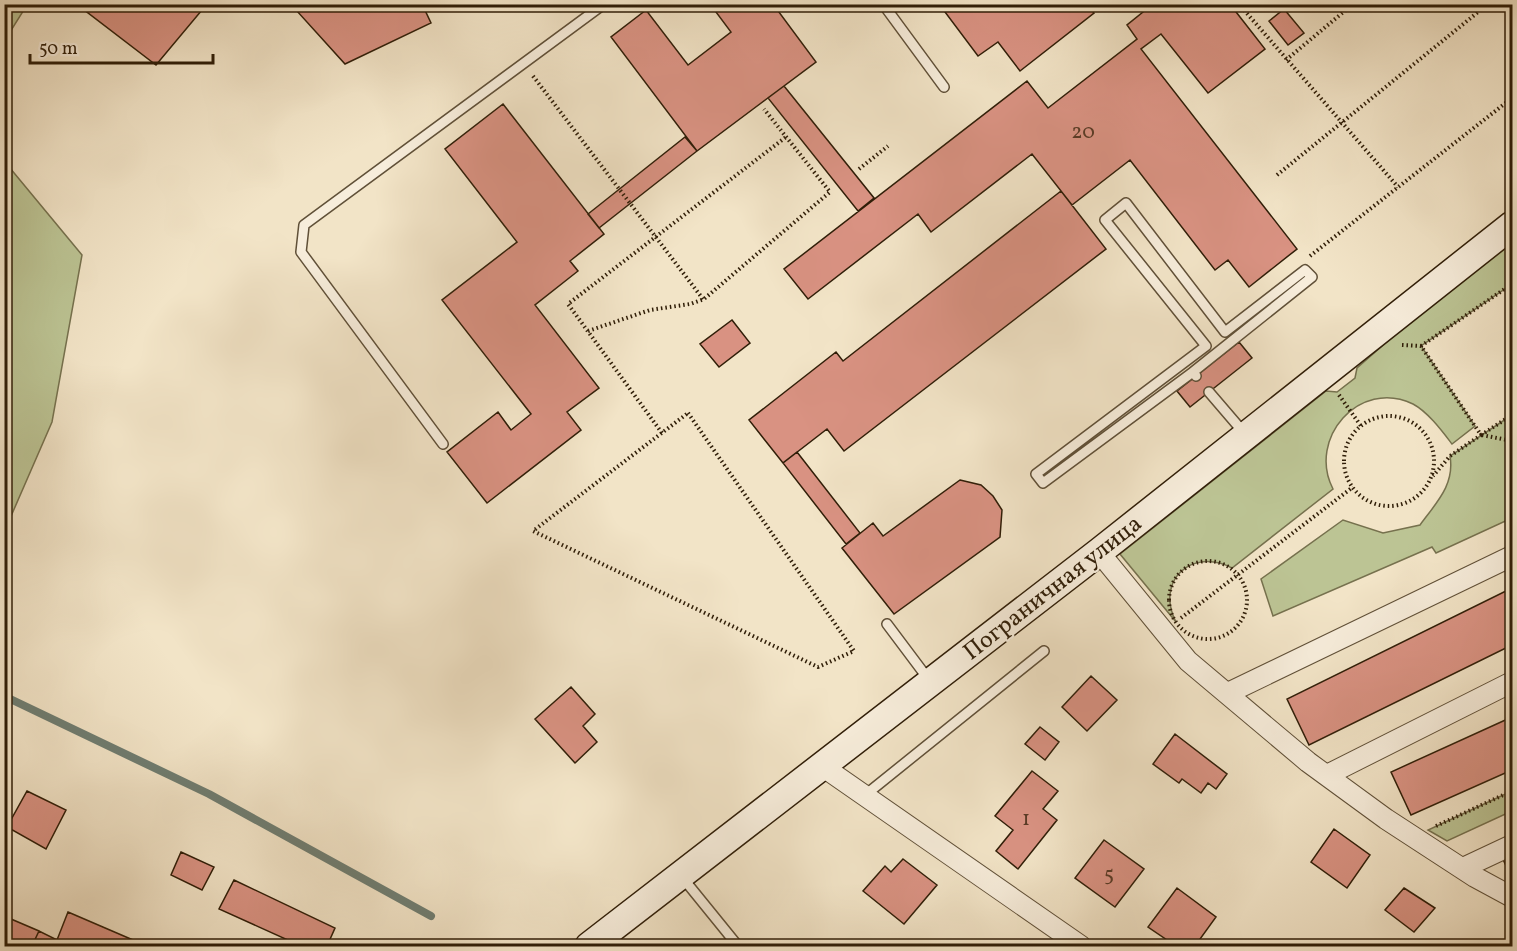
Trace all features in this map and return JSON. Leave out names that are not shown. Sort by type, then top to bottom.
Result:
[{"type":"street","name":"Пограничная улица","points":[[589,946],[1099,552],[1512,225]]},
{"type":"street","points":[[1099,552],[1188,662],[1327,775],[1386,819],[1512,897]]},
{"type":"street","points":[[1228,693],[1512,556]]},
{"type":"street","points":[[1327,775],[1512,682]]},
{"type":"street","points":[[822,766],[1081,946]]},
{"type":"street","points":[[1463,868],[1512,845]]},
{"type":"lane","points":[[443,444],[301,252],[304,225],[604,4]]},
{"type":"lane","points":[[883,4],[944,87]]},
{"type":"lane","points":[[1126,204],[1225,332],[1305,270],[1312,277],[1195,374],[1043,483],[1036,474],[1206,346],[1106,220],[1126,204]]},
{"type":"lane","points":[[1209,392],[1246,436]]},
{"type":"lane","points":[[886,624],[931,681]]},
{"type":"lane","points":[[864,796],[1044,651]]},
{"type":"lane","points":[[681,876],[738,946]]},
{"type":"path","points":[[1286,60],[1353,4]]},
{"type":"path","points":[[1277,175],[1488,4]]},
{"type":"path","points":[[1244,10],[1398,187]]},
{"type":"path","points":[[524,63],[704,299]]},
{"type":"path","points":[[1308,258],[1512,98]]},
{"type":"path","points":[[588,331],[650,310],[690,304],[704,299],[830,192],[764,109]]},
{"type":"path","points":[[662,433],[568,304],[656,239],[786,137]]},
{"type":"path","points":[[859,169],[888,146]]},
{"type":"path","points":[[1397,344],[1421,346],[1512,284]]},
{"type":"path","points":[[1421,346],[1481,435],[1512,441]]},
{"type":"path","points":[[688,413],[854,651],[818,667],[533,531],[662,433],[688,413]]},
{"type":"path","points":[[1431,477],[1434,456],[1424,432],[1410,421],[1387,416],[1361,426],[1346,448],[1346,475],[1353,488],[1368,500],[1388,506],[1402,504],[1414,498],[1424,489],[1431,477],[1450,456],[1512,415]]},
{"type":"path","points":[[1176,622],[1353,488]]},
{"type":"path","points":[[1209,560],[1221,562],[1237,574],[1246,591],[1247,604],[1243,617],[1235,628],[1211,639],[1197,637],[1186,632],[1176,622],[1170,612],[1170,593],[1177,576],[1185,567],[1209,560]]},
{"type":"path","points":[[1428,830],[1512,791]]},
{"type":"green space","points":[[4,5],[27,5],[5,40]]},
{"type":"green space","points":[[5,162],[82,255],[52,422],[5,530]]},
{"type":"green space","points":[[1512,241],[1512,284],[1421,346],[1475,426],[1452,444],[1429,417],[1413,404],[1393,398],[1374,399],[1357,406],[1343,418],[1333,433],[1327,451],[1327,470],[1333,489],[1232,568],[1217,563],[1203,562],[1191,565],[1181,572],[1174,581],[1170,593],[1171,607],[1176,622],[1120,554],[1326,391],[1337,392],[1355,378],[1357,368],[1414,318]]},
{"type":"green space","points":[[1512,415],[1512,518],[1436,553],[1432,547],[1273,616],[1261,579],[1343,520],[1383,533],[1420,525],[1447,485],[1450,476],[1450,456]]},
{"type":"green space","points":[[1512,791],[1512,811],[1447,841],[1428,830]]},
{"type":"building","points":[[87,4],[207,4],[156,65],[83,9]]},
{"type":"building","points":[[299,4],[422,4],[431,23],[345,64],[296,10]]},
{"type":"building","points":[[710,4],[773,4],[816,62],[697,151],[611,37],[646,10],[688,65],[731,32]]},
{"type":"building","points":[[939,4],[977,4],[983,11],[992,4],[1087,4],[1094,13],[1020,71],[998,42],[978,56]]},
{"type":"building","points":[[1153,4],[1238,4],[1233,8],[1265,49],[1208,93],[1161,34],[1141,49],[1297,249],[1249,287],[1228,260],[1215,270],[1130,160],[1072,205],[1032,154],[931,232],[918,214],[808,299],[784,269],[1027,81],[1048,108],[1137,39],[1127,25]]},
{"type":"building","points":[[1284,9],[1304,33],[1288,45],[1269,21]]},
{"type":"building","points":[[784,86],[874,198],[858,211],[768,98]]},
{"type":"building","points":[[503,104],[604,234],[570,261],[578,271],[535,305],[599,388],[567,412],[581,430],[487,503],[447,452],[498,412],[511,430],[531,414],[442,300],[517,242],[445,149]]},
{"type":"building","points":[[685,137],[697,151],[599,228],[588,214]]},
{"type":"building","points":[[1061,191],[1106,249],[844,451],[827,429],[783,463],[749,420],[836,352],[843,361]]},
{"type":"building","points":[[732,320],[750,343],[719,367],[700,344]]},
{"type":"building","points":[[1239,342],[1252,358],[1190,407],[1177,391]]},
{"type":"building","points":[[797,452],[860,533],[846,544],[783,463]]},
{"type":"building","points":[[960,480],[981,485],[993,496],[1002,510],[1000,537],[894,614],[842,548],[873,523],[883,536]]},
{"type":"building","points":[[1512,588],[1512,645],[1309,745],[1287,699]]},
{"type":"building","points":[[1091,676],[1117,700],[1087,731],[1062,707]]},
{"type":"building","points":[[571,687],[595,714],[583,726],[597,742],[575,763],[535,719]]},
{"type":"building","points":[[1512,717],[1512,770],[1411,815],[1391,772]]},
{"type":"building","points":[[1040,727],[1059,742],[1045,760],[1025,744]]},
{"type":"building","points":[[1175,734],[1227,774],[1216,789],[1208,783],[1201,793],[1182,779],[1179,783],[1153,764]]},
{"type":"building","points":[[1032,771],[1058,791],[1043,809],[1057,820],[1018,869],[996,851],[1013,830],[995,816]]},
{"type":"building","points":[[27,791],[66,810],[46,849],[7,827]]},
{"type":"building","points":[[1334,829],[1370,855],[1347,888],[1311,862]]},
{"type":"building","points":[[1104,840],[1144,869],[1115,907],[1075,878]]},
{"type":"building","points":[[181,852],[214,867],[202,890],[171,875]]},
{"type":"building","points":[[1512,852],[1512,879],[1502,857]]},
{"type":"building","points":[[903,859],[937,885],[904,924],[863,891],[885,866],[891,872]]},
{"type":"building","points":[[234,880],[335,928],[327,946],[301,946],[219,909]]},
{"type":"building","points":[[1177,888],[1216,917],[1195,946],[1176,946],[1148,927]]},
{"type":"building","points":[[1404,888],[1435,908],[1414,932],[1385,910]]},
{"type":"building","points":[[68,912],[147,946],[32,946],[39,931],[57,940]]},
{"type":"building","points":[[4,916],[39,931],[32,946],[4,946]]},
{"type":"waterway","points":[[4,696],[209,794],[431,916]]}]
